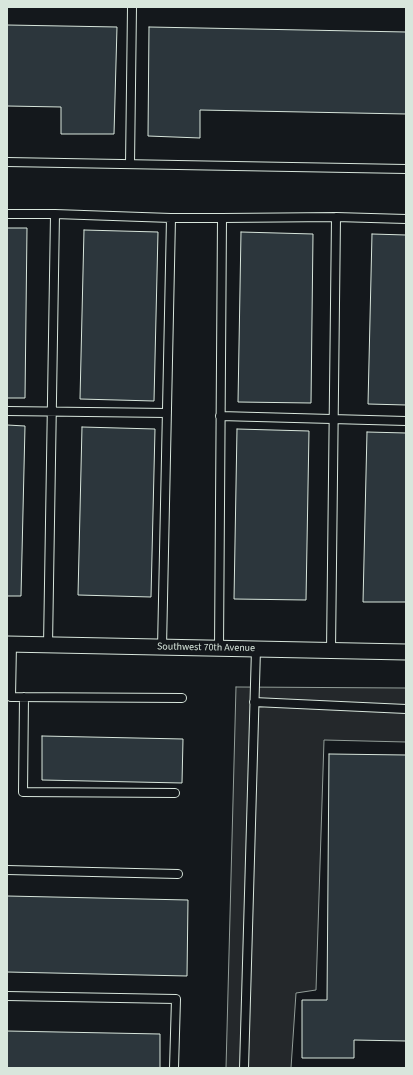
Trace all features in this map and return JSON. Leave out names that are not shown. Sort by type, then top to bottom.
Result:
[{"type":"street","name":"Southwest 70th Avenue","points":[[10,644],[406,652]]},
{"type":"lane","points":[[130,164],[132,7]]},
{"type":"lane","points":[[7,162],[406,169]]},
{"type":"lane","points":[[7,214],[171,218],[336,217],[406,219]]},
{"type":"lane","points":[[48,645],[55,214]]},
{"type":"lane","points":[[331,650],[336,217]]},
{"type":"lane","points":[[162,647],[171,218]]},
{"type":"lane","points":[[219,648],[222,218]]},
{"type":"lane","points":[[7,411],[167,413]]},
{"type":"lane","points":[[220,416],[406,421]]},
{"type":"lane","points":[[10,644],[11,697],[182,698]]},
{"type":"lane","points":[[244,1068],[256,649]]},
{"type":"lane","points":[[24,697],[22,792],[175,793]]},
{"type":"lane","points":[[254,702],[406,708]]},
{"type":"lane","points":[[7,870],[178,874]]},
{"type":"lane","points":[[7,996],[176,999],[174,1068]]},
{"type":"shaded area","points":[[236,687],[406,688],[406,742],[324,740],[316,990],[296,993],[291,1068],[226,1068]]},
{"type":"building","points":[[7,25],[117,27],[114,134],[61,134],[61,107],[7,106]]},
{"type":"building","points":[[149,27],[406,32],[406,114],[200,110],[200,138],[148,136]]},
{"type":"building","points":[[7,228],[27,228],[25,398],[7,398]]},
{"type":"building","points":[[84,230],[158,232],[154,401],[80,399]]},
{"type":"building","points":[[241,232],[313,234],[311,403],[238,402]]},
{"type":"building","points":[[372,234],[406,235],[406,405],[368,404]]},
{"type":"building","points":[[7,425],[25,426],[21,596],[7,596]]},
{"type":"building","points":[[82,427],[155,429],[151,597],[78,595]]},
{"type":"building","points":[[237,429],[309,431],[306,600],[234,599]]},
{"type":"building","points":[[367,432],[406,433],[406,602],[363,602]]},
{"type":"building","points":[[42,736],[183,739],[182,783],[42,780]]},
{"type":"building","points":[[329,754],[406,755],[406,1041],[354,1040],[354,1058],[302,1058],[302,1000],[327,1000]]},
{"type":"building","points":[[7,896],[188,900],[187,976],[7,972]]},
{"type":"building","points":[[7,1031],[160,1034],[160,1068],[7,1068]]}]
